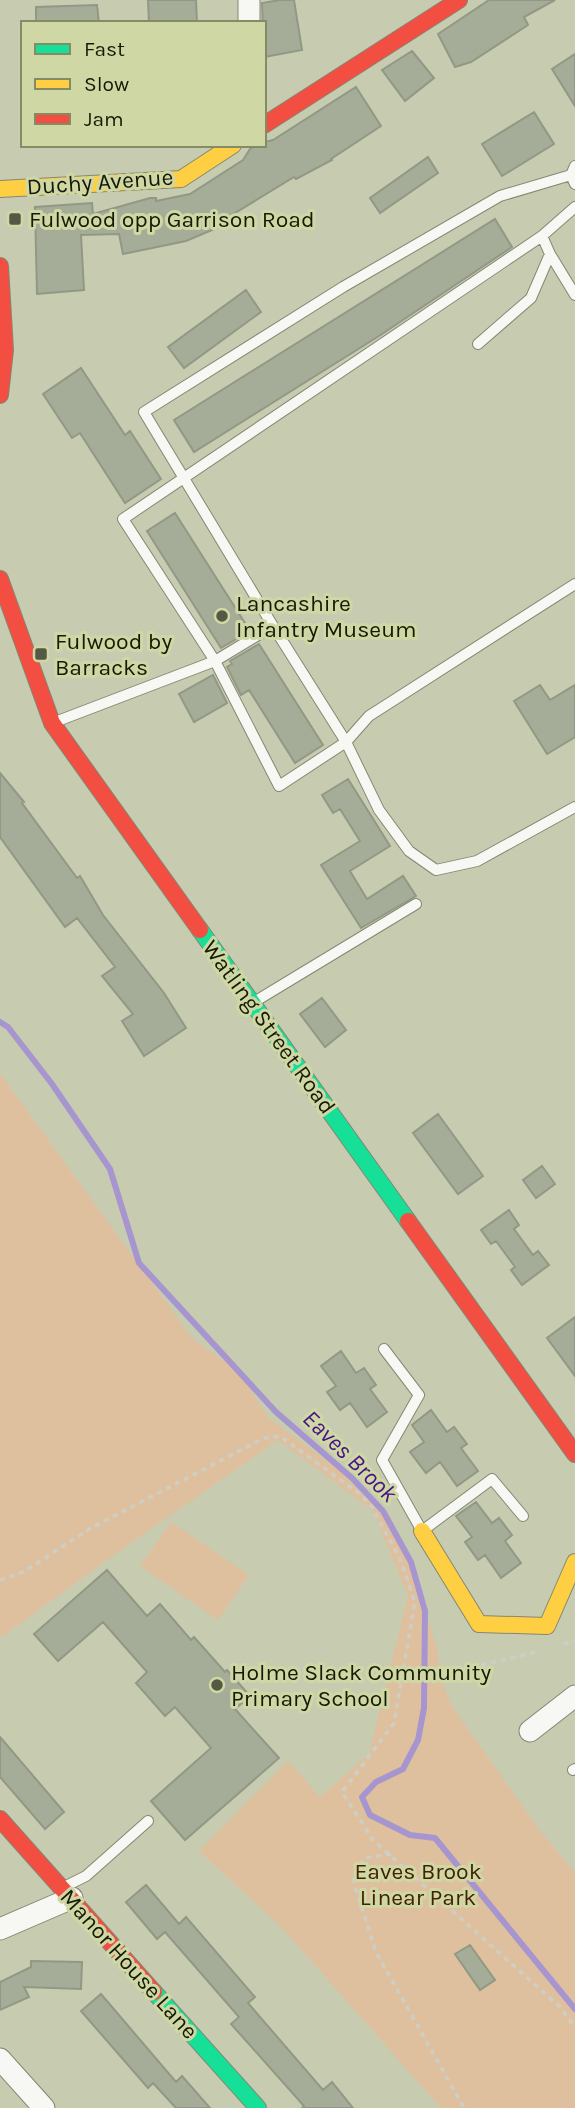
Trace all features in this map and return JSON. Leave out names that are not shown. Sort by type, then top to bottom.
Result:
[{"type":"main road","points":[[266,124],[459,0]]},
{"type":"main road","name":"Duchy Avenue","points":[[0,189],[181,179],[230,147]]},
{"type":"main road","points":[[0,266],[5,350],[0,396]]},
{"type":"main road","name":"Watling Street Road","points":[[0,579],[52,723],[575,1454]]},
{"type":"main road","points":[[422,1531],[480,1624],[547,1626],[575,1562]]},
{"type":"main road","name":"Manor House Lane","points":[[0,1819],[258,2108]]},
{"type":"street","points":[[248,21],[249,0]]},
{"type":"street","points":[[530,1731],[575,1696]]},
{"type":"street","points":[[0,1929],[66,1894]]},
{"type":"street","points":[[0,2059],[44,2108]]},
{"type":"lane","points":[[574,175],[500,196],[331,294],[144,412],[346,741],[379,810],[409,851],[436,870],[477,861],[575,807]]},
{"type":"lane","points":[[575,207],[542,236],[123,519],[215,661],[279,786],[346,741],[369,716],[575,584]]},
{"type":"lane","points":[[542,236],[575,295]]},
{"type":"lane","points":[[478,344],[531,298],[550,254]]},
{"type":"lane","points":[[52,723],[215,661],[274,626]]},
{"type":"lane","points":[[251,1004],[416,904]]},
{"type":"lane","points":[[384,1349],[419,1395],[382,1460],[422,1531],[492,1479],[523,1516]]},
{"type":"lane","points":[[66,1894],[148,1821]]},
{"type":"path","points":[[0,1580],[25,1571],[91,1528],[264,1438],[280,1436],[361,1495],[372,1507],[400,1559],[415,1602],[394,1724],[342,1792],[373,1840],[560,2007],[575,2027]]},
{"type":"path","points":[[563,1644],[575,1641]]},
{"type":"path","points":[[403,1680],[438,1675],[538,1652]]},
{"type":"path","points":[[391,1854],[364,1858],[354,1880],[376,1952],[464,2108]]},
{"type":"green space","name":"Eaves Brook Linear Park","points":[[0,1073],[192,1338],[237,1370],[269,1418],[340,1471],[386,1519],[411,1562],[438,1652],[440,1677],[452,1706],[538,1828],[575,1873],[575,2108],[441,2108],[281,1927],[199,1851],[288,1761],[320,1797],[369,1754],[408,1596],[373,1511],[278,1440],[2,1637],[0,1635]]},
{"type":"green space","points":[[171,1522],[249,1575],[218,1620],[140,1566]]},
{"type":"building","points":[[148,0],[196,0],[197,21],[149,21]]},
{"type":"building","points":[[294,0],[302,50],[266,57],[266,21],[263,21],[262,3]]},
{"type":"building","points":[[489,0],[555,0],[524,17],[528,25],[471,62],[455,67],[438,34]]},
{"type":"building","points":[[97,5],[99,21],[36,21],[36,7]]},
{"type":"building","points":[[412,51],[434,78],[405,101],[382,70]]},
{"type":"building","points":[[575,54],[575,106],[552,69]]},
{"type":"building","points":[[356,87],[381,126],[332,160],[296,179],[294,177],[222,221],[224,225],[186,241],[123,254],[119,234],[81,235],[84,290],[37,294],[35,207],[92,203],[93,214],[150,198],[156,198],[156,201],[190,194],[243,160],[253,147],[266,147],[266,142],[273,140]]},
{"type":"building","points":[[534,112],[554,144],[502,176],[482,144]]},
{"type":"building","points":[[428,157],[438,173],[380,213],[370,198]]},
{"type":"building","points":[[495,219],[512,247],[379,336],[194,452],[174,420]]},
{"type":"building","points":[[246,290],[261,312],[184,368],[168,347]]},
{"type":"building","points":[[81,368],[125,435],[130,431],[161,479],[125,503],[80,433],[72,438],[43,394]]},
{"type":"building","points":[[175,513],[250,631],[221,648],[147,531]]},
{"type":"building","points":[[259,644],[323,745],[295,763],[249,690],[241,695],[227,667],[232,664],[230,661]]},
{"type":"building","points":[[213,675],[227,703],[194,722],[179,694]]},
{"type":"building","points":[[540,685],[550,700],[575,685],[575,737],[547,754],[514,701]]},
{"type":"building","points":[[0,773],[24,802],[22,803],[77,878],[80,876],[103,915],[164,993],[186,1028],[144,1056],[122,1021],[133,1014],[102,976],[115,967],[77,918],[65,927],[0,837]]},
{"type":"building","points":[[348,779],[390,846],[350,871],[367,899],[403,876],[416,896],[361,928],[321,865],[360,841],[340,809],[333,813],[322,795]]},
{"type":"building","points":[[322,998],[346,1030],[325,1047],[300,1014]]},
{"type":"building","points":[[438,1114],[483,1176],[458,1194],[413,1133]]},
{"type":"building","points":[[542,1166],[555,1184],[536,1198],[523,1180]]},
{"type":"building","points":[[509,1210],[519,1225],[514,1229],[533,1255],[538,1251],[549,1265],[522,1285],[511,1270],[515,1267],[496,1241],[491,1244],[481,1230]]},
{"type":"building","points":[[575,1317],[575,1376],[547,1338]]},
{"type":"building","points":[[341,1351],[356,1373],[364,1368],[376,1385],[370,1389],[387,1412],[367,1427],[350,1403],[340,1410],[327,1392],[336,1386],[321,1366]]},
{"type":"building","points":[[431,1410],[447,1432],[454,1427],[467,1444],[461,1448],[478,1471],[457,1486],[440,1462],[426,1473],[410,1452],[424,1442],[412,1425]]},
{"type":"building","points":[[476,1502],[492,1523],[499,1518],[512,1535],[505,1541],[521,1563],[501,1578],[485,1555],[478,1560],[465,1542],[472,1537],[456,1516]]},
{"type":"building","name":"Holme Slack Community Primary School","points":[[107,1570],[147,1616],[160,1604],[191,1640],[194,1637],[225,1672],[227,1670],[250,1696],[235,1709],[279,1758],[185,1840],[151,1801],[211,1748],[175,1707],[165,1716],[136,1683],[147,1672],[103,1622],[58,1661],[34,1634]]},
{"type":"building","points":[[0,1737],[64,1812],[45,1829],[0,1777]]},
{"type":"building","points":[[146,1885],[179,1924],[186,1917],[255,1997],[248,2003],[323,2090],[332,2082],[353,2108],[302,2108],[304,2106],[231,2024],[239,2017],[165,1932],[157,1939],[126,1902]]},
{"type":"building","points":[[470,1945],[495,1980],[480,1990],[455,1954]]},
{"type":"building","points":[[31,1961],[82,1962],[81,1989],[24,1987],[29,1997],[0,2010],[0,1982],[31,1967]]},
{"type":"building","points":[[101,1994],[176,2082],[182,2076],[210,2108],[176,2108],[153,2083],[148,2088],[81,2011]]},
{"type":"waterway","name":"Eaves Brook","points":[[0,1022],[8,1027],[52,1084],[110,1169],[139,1263],[276,1412],[352,1478],[383,1511],[411,1562],[425,1611],[424,1708],[418,1740],[403,1769],[376,1782],[362,1797],[370,1815],[410,1835],[435,1838],[575,2009]]},
{"type":"traffic: fast","points":[[200,930],[408,1221]]},
{"type":"traffic: fast","points":[[154,1992],[258,2108]]},
{"type":"traffic: slow","points":[[0,189],[181,179],[230,147]]},
{"type":"traffic: slow","points":[[422,1531],[479,1624],[547,1626],[575,1562]]},
{"type":"traffic: jam","points":[[266,124],[459,0]]},
{"type":"traffic: jam","points":[[0,266],[5,350],[0,395]]},
{"type":"traffic: jam","points":[[0,579],[52,723],[200,930]]},
{"type":"traffic: jam","points":[[408,1221],[575,1454]]},
{"type":"traffic: jam","points":[[0,1819],[154,1992]]},
{"type":"place","name":"Fulwood opp Garrison Road","points":[[15,219]]},
{"type":"place","name":"Lancashire Infantry Museum","points":[[222,616]]},
{"type":"place","name":"Fulwood by Barracks","points":[[41,654]]},
{"type":"place","name":"Holme Slack Community Primary School","points":[[217,1685]]}]
